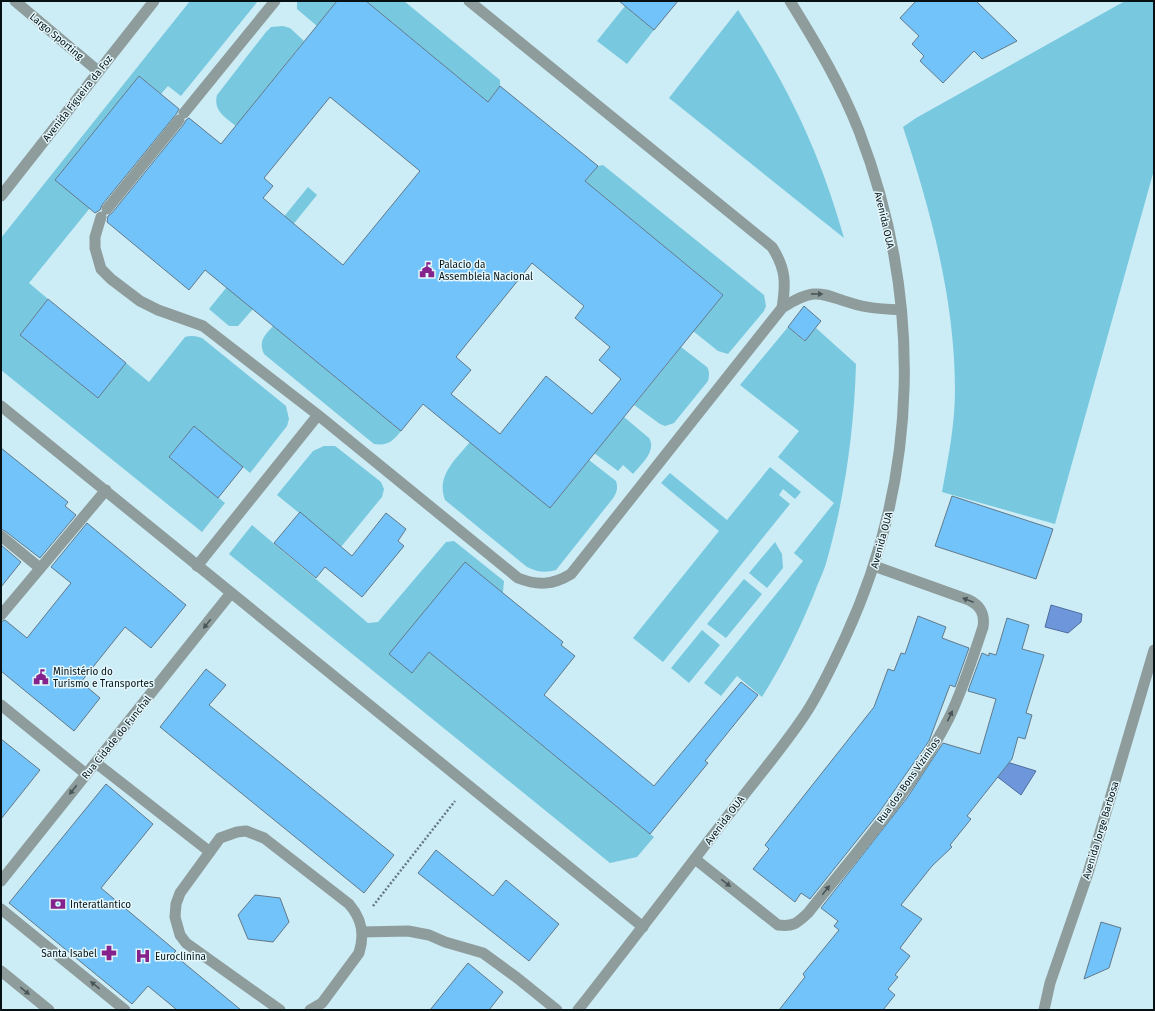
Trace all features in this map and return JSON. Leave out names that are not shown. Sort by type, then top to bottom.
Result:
[{"type":"street","name":"Largo Sporting","points":[[15,1],[98,71]]},
{"type":"street","name":"Avenida Figueira da Foz","points":[[1,196],[154,1]]},
{"type":"street","points":[[275,1],[104,213],[95,237],[95,248],[101,269],[110,279],[140,301],[158,310],[203,326],[318,415],[518,578],[530,583],[545,584],[559,582],[571,574],[782,308],[797,298],[807,294],[817,293],[868,307],[901,310]]},
{"type":"street","points":[[469,1],[772,247],[781,261],[785,276],[782,308]]},
{"type":"street","name":"Avenida OUA","points":[[578,1010],[806,713],[836,658],[854,620],[874,566],[888,512],[900,452],[905,400],[905,334],[896,265],[880,194],[858,130],[825,58],[790,1]]},
{"type":"street","points":[[1,406],[643,927]]},
{"type":"street","points":[[197,566],[318,415]]},
{"type":"street","points":[[1,615],[106,490]]},
{"type":"street","points":[[1,536],[40,568]]},
{"type":"street","name":"Rua dos Bons Vizinhos","points":[[695,859],[778,925],[788,926],[796,924],[808,913],[898,800],[937,741],[950,716],[983,627],[984,618],[981,609],[977,604],[874,566]]},
{"type":"street","name":"Rua Cidade do Funchal","points":[[1,881],[231,593]]},
{"type":"street","name":"Avenida Jorge Barbosa","points":[[1044,1010],[1050,983],[1088,873],[1154,650]]},
{"type":"street","points":[[1,706],[86,774]]},
{"type":"street","points":[[96,763],[210,852]]},
{"type":"street","points":[[280,1010],[186,943],[178,930],[175,917],[178,898],[220,838],[228,834],[237,832],[255,834],[264,838],[349,904],[357,913],[361,927],[362,943],[359,953],[322,1003],[310,1010]]},
{"type":"street","points":[[1,909],[125,1010]]},
{"type":"street","points":[[361,927],[408,931],[429,935],[445,942],[483,953],[557,1010]]},
{"type":"street","points":[[1,971],[49,1010]]},
{"type":"path","points":[[361,927],[468,785]]},
{"type":"shaded area","points":[[190,1],[258,1],[181,96],[168,86],[161,94],[139,76],[55,180],[90,208],[29,283],[48,299],[20,335],[98,398],[126,363],[149,382],[185,337],[192,336],[202,338],[286,406],[289,419],[287,426],[250,473],[194,426],[169,457],[225,503],[202,532],[1,370],[1,238]]},
{"type":"shaded area","points":[[297,1],[337,1],[317,26],[297,9]]},
{"type":"shaded area","points":[[366,1],[404,1],[500,80],[500,86],[488,102]]},
{"type":"shaded area","points":[[1125,1],[1154,1],[1154,170],[1055,524],[942,492],[951,441],[955,403],[954,357],[951,323],[940,257],[932,224],[903,127],[916,118]]},
{"type":"shaded area","points":[[625,6],[654,30],[627,64],[597,41]]},
{"type":"shaded area","points":[[738,10],[787,92],[813,148],[824,176],[844,238],[669,98]]},
{"type":"shaded area","points":[[283,26],[290,28],[304,41],[236,126],[218,109],[216,101],[217,95],[266,32],[271,27]]},
{"type":"shaded area","points":[[603,165],[764,295],[766,306],[764,311],[728,354],[718,351],[693,331],[723,295],[585,181],[598,166]]},
{"type":"shaded area","points":[[308,187],[317,195],[236,295],[253,309],[238,326],[229,326],[209,309]]},
{"type":"shaded area","points":[[273,326],[401,431],[398,435],[390,442],[374,444],[264,354],[262,349],[263,338]]},
{"type":"shaded area","points":[[788,327],[804,341],[816,328],[856,364],[851,439],[844,488],[824,568],[796,634],[770,685],[762,697],[737,676],[721,696],[704,683],[803,561],[794,553],[834,503],[778,457],[799,431],[740,385]]},
{"type":"shaded area","points":[[681,347],[707,367],[709,372],[708,381],[674,423],[665,426],[634,405]]},
{"type":"shaded area","points":[[624,417],[649,438],[651,443],[650,452],[644,462],[633,474],[623,465],[618,471],[594,453]]},
{"type":"shaded area","points":[[470,442],[550,508],[589,460],[616,481],[617,486],[614,497],[556,570],[541,572],[527,567],[445,500],[443,483],[448,469]]},
{"type":"shaded area","points":[[324,446],[335,446],[381,482],[384,489],[382,497],[341,547],[277,495],[313,451]]},
{"type":"shaded area","points":[[770,467],[801,492],[795,499],[783,489],[779,495],[790,504],[663,662],[633,638],[719,531],[661,483],[670,473],[727,520]]},
{"type":"shaded area","points":[[252,525],[368,623],[378,622],[446,542],[454,541],[504,581],[503,592],[484,615],[434,656],[654,837],[637,857],[610,863],[229,554]]},
{"type":"shaded area","points":[[775,542],[782,554],[783,568],[767,588],[749,573]]},
{"type":"shaded area","points":[[744,579],[762,594],[726,638],[707,624]]},
{"type":"shaded area","points":[[1051,605],[1082,614],[1081,622],[1068,633],[1045,627]]},
{"type":"shaded area","points":[[702,630],[720,645],[689,683],[671,668]]},
{"type":"shaded area","points":[[994,758],[1036,771],[1021,795],[986,768]]},
{"type":"building","points":[[337,1],[366,1],[488,102],[500,86],[598,166],[585,181],[723,295],[550,508],[423,404],[401,431],[205,270],[189,290],[107,222],[108,216],[112,213],[186,120],[189,118],[221,144]],"holes":[[[330,97],[420,171],[343,265],[263,198],[273,186],[264,178]],[[532,263],[584,306],[575,318],[610,347],[599,360],[621,379],[592,414],[546,376],[500,434],[451,394],[471,370],[456,357]]]},
{"type":"building","points":[[619,1],[678,1],[654,30]]},
{"type":"building","points":[[916,1],[976,1],[1017,41],[982,59],[974,51],[943,83],[920,61],[924,56],[912,44],[919,36],[900,18]]},
{"type":"building","points":[[139,76],[179,109],[102,205],[100,210],[95,213],[55,180]]},
{"type":"building","points":[[48,299],[126,363],[98,398],[20,335]]},
{"type":"building","points":[[804,306],[821,321],[805,341],[788,327]]},
{"type":"building","points":[[194,426],[243,467],[218,498],[169,457]]},
{"type":"building","points":[[1,448],[68,502],[65,506],[76,515],[40,558],[1,529]]},
{"type":"building","points":[[952,496],[1053,529],[1036,579],[935,546]]},
{"type":"building","points":[[300,512],[352,556],[386,513],[406,529],[398,541],[404,546],[362,597],[325,567],[316,578],[274,543]]},
{"type":"building","points":[[87,523],[186,605],[151,648],[125,627],[81,682],[100,698],[74,731],[1,671],[1,622],[5,620],[27,638],[71,583],[51,567]]},
{"type":"building","points":[[1,545],[21,562],[1,587]]},
{"type":"building","points":[[465,562],[563,642],[561,645],[575,656],[544,695],[654,786],[741,682],[758,695],[705,761],[708,763],[650,834],[429,652],[412,673],[389,654]]},
{"type":"building","points":[[918,616],[946,627],[942,638],[969,648],[955,687],[950,685],[929,741],[878,814],[810,899],[801,893],[795,902],[753,869],[769,849],[765,845],[874,707],[888,669],[894,671],[901,653],[905,654]]},
{"type":"building","points":[[1007,618],[1029,625],[1022,649],[1044,655],[1026,713],[1032,715],[1025,739],[1018,737],[1012,759],[967,816],[971,819],[950,845],[952,847],[932,866],[901,905],[922,919],[900,948],[910,956],[895,975],[898,977],[888,989],[895,995],[883,1010],[779,1010],[805,977],[803,974],[839,930],[834,926],[838,921],[821,908],[907,798],[943,743],[980,754],[996,699],[968,691],[982,653],[989,656],[989,653],[996,655]]},
{"type":"building","points":[[206,669],[226,685],[209,705],[394,855],[364,893],[160,727]]},
{"type":"building","points":[[1,739],[40,770],[1,819]]},
{"type":"building","points":[[106,784],[153,824],[101,888],[176,951],[173,954],[241,1010],[177,1010],[148,986],[132,1004],[9,903]]},
{"type":"building","points":[[436,850],[493,896],[506,880],[559,924],[529,961],[418,873]]},
{"type":"building","points":[[255,895],[280,898],[289,922],[273,942],[248,939],[238,915]]},
{"type":"building","points":[[1101,922],[1121,928],[1109,968],[1084,979]]},
{"type":"building","points":[[468,963],[503,992],[489,1010],[430,1010]]},
{"type":"place","name":"Palacio da Assembleia Nacional","points":[[427,270]]},
{"type":"place","name":"Ministério do Turismo e Transportes","points":[[41,677]]},
{"type":"place","name":"Interatlantico","points":[[58,904]]},
{"type":"place","name":"Santa Isabel","points":[[109,953]]},
{"type":"place","name":"Euroclinina","points":[[143,956]]}]
